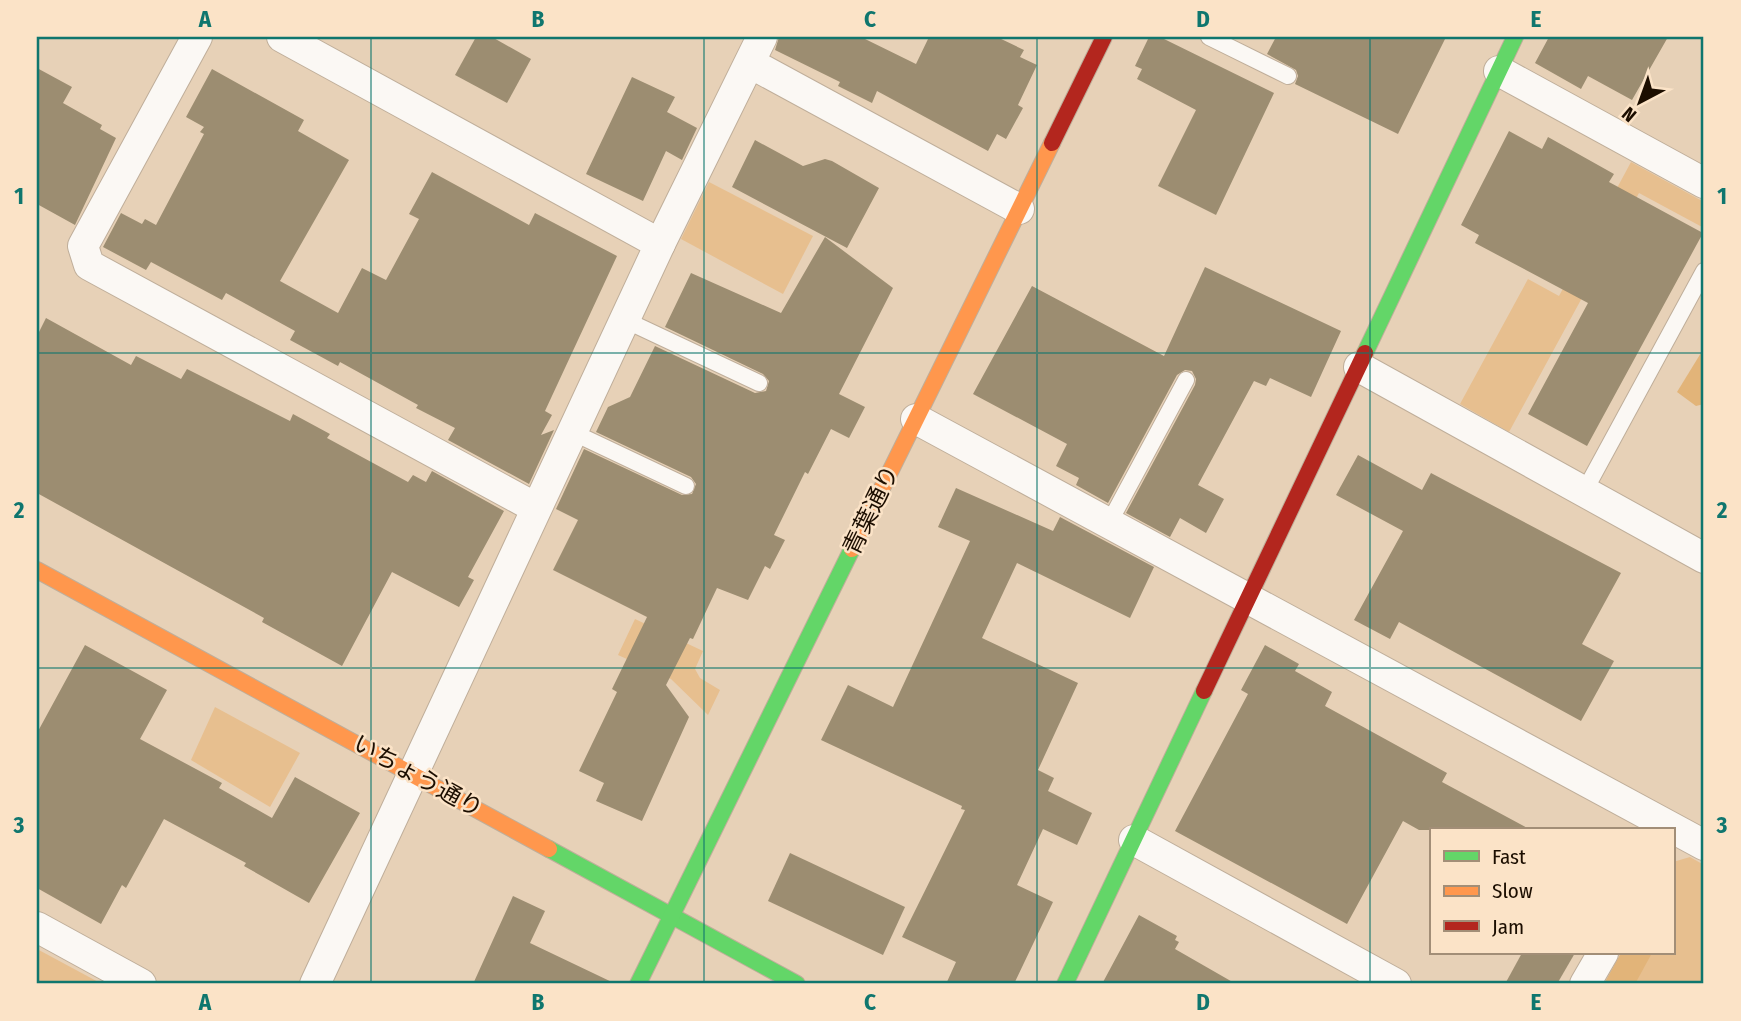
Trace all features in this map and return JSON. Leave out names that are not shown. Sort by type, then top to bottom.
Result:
[{"type":"street","points":[[197,37],[83,246],[89,265],[536,508]]},
{"type":"street","points":[[282,37],[660,244]]},
{"type":"street","name":"青葉通り","points":[[638,984],[1104,37]]},
{"type":"street","points":[[1065,984],[1515,37]]},
{"type":"street","points":[[315,984],[411,772],[660,244],[756,50],[1019,209]]},
{"type":"street","points":[[1499,71],[1704,183]]},
{"type":"street","points":[[1359,367],[1584,492],[1701,549]]},
{"type":"street","points":[[916,419],[1669,828]]},
{"type":"street","name":"いちょう通り","points":[[37,570],[797,984]]},
{"type":"street","points":[[1674,830],[1704,845]]},
{"type":"street","points":[[1133,840],[1396,984]]},
{"type":"street","points":[[37,927],[141,984]]},
{"type":"street","points":[[1585,984],[1601,954]]},
{"type":"lane","points":[[1209,37],[1287,76]]},
{"type":"lane","points":[[1584,492],[1704,271]]},
{"type":"lane","points":[[625,320],[759,383]]},
{"type":"lane","points":[[1109,523],[1186,380]]},
{"type":"lane","points":[[572,432],[686,486]]},
{"type":"shaded area","points":[[1631,162],[1704,202],[1704,228],[1639,193],[1509,432],[1460,404],[1528,279],[1559,296]]},
{"type":"shaded area","points":[[709,182],[813,236],[783,294],[681,239]]},
{"type":"shaded area","points":[[1704,348],[1704,404],[1696,406],[1677,392]]},
{"type":"shaded area","points":[[635,619],[703,651],[695,669],[700,678],[720,690],[708,715],[671,679],[618,655]]},
{"type":"shaded area","points":[[215,707],[300,753],[270,807],[191,760]]},
{"type":"shaded area","points":[[1690,857],[1704,865],[1704,984],[1604,984],[1620,954],[1674,954],[1674,862]]},
{"type":"shaded area","points":[[37,949],[102,984],[37,984]]},
{"type":"shaded area","points":[[1620,954],[1651,954],[1635,984],[1604,984]]},
{"type":"building","points":[[476,37],[492,37],[531,59],[507,103],[455,75]]},
{"type":"building","points":[[779,37],[861,37],[916,64],[929,37],[997,37],[1024,50],[1020,57],[1037,65],[1018,105],[1023,108],[1006,139],[997,134],[988,151],[877,91],[872,103],[838,86],[840,82],[775,50]]},
{"type":"building","points":[[1149,37],[1160,37],[1274,93],[1216,215],[1158,186],[1196,110],[1137,79],[1142,69],[1135,66]]},
{"type":"building","points":[[1276,37],[1446,37],[1398,134],[1295,84],[1298,76],[1296,70],[1267,54]]},
{"type":"building","points":[[1549,37],[1668,37],[1632,100],[1588,76],[1581,89],[1535,63]]},
{"type":"building","points":[[37,68],[72,87],[63,103],[102,125],[100,129],[116,138],[75,225],[37,204]]},
{"type":"building","points":[[212,69],[304,120],[298,131],[349,160],[280,281],[338,313],[362,268],[386,280],[419,219],[409,214],[432,172],[529,225],[535,213],[617,256],[545,411],[552,415],[541,435],[554,430],[529,484],[448,440],[455,428],[416,408],[418,405],[340,362],[338,366],[290,340],[295,331],[226,293],[222,300],[151,262],[146,270],[103,247],[121,213],[142,224],[145,219],[156,225],[204,134],[200,132],[204,127],[186,117]]},
{"type":"building","points":[[632,77],[675,97],[667,112],[697,128],[682,160],[666,151],[643,201],[586,174]]},
{"type":"building","points":[[1509,131],[1542,149],[1548,137],[1614,174],[1609,182],[1703,233],[1587,446],[1528,414],[1588,303],[1475,243],[1479,235],[1461,225]]},
{"type":"building","points":[[755,140],[803,166],[825,159],[832,161],[879,188],[847,248],[732,187]]},
{"type":"building","points":[[825,237],[893,288],[839,394],[865,407],[849,438],[831,429],[808,474],[805,472],[774,535],[785,540],[770,569],[765,566],[748,600],[717,588],[693,639],[690,638],[666,685],[689,717],[642,821],[596,801],[604,783],[579,771],[617,692],[612,689],[647,617],[553,570],[578,520],[556,509],[584,449],[682,495],[692,494],[696,484],[691,477],[596,432],[608,407],[630,397],[655,346],[755,393],[766,391],[769,381],[763,374],[665,327],[691,273],[781,313]]},
{"type":"building","points":[[1205,267],[1341,331],[1311,397],[1270,378],[1266,386],[1254,381],[1198,485],[1224,499],[1206,533],[1180,518],[1170,537],[1126,513],[1195,385],[1196,379],[1192,371],[1185,370],[1177,375],[1108,503],[1076,485],[1079,478],[1056,466],[1067,444],[973,394],[1032,286],[1164,356]]},
{"type":"building","points":[[46,318],[131,365],[136,356],[181,379],[187,369],[290,421],[293,414],[330,434],[327,438],[408,482],[413,475],[426,482],[432,471],[504,511],[468,577],[474,580],[459,607],[392,572],[342,666],[262,622],[264,618],[37,493],[37,336]]},
{"type":"building","points":[[1358,455],[1422,490],[1431,473],[1621,573],[1582,644],[1614,661],[1581,721],[1399,622],[1390,639],[1354,620],[1403,531],[1336,495]]},
{"type":"building","points":[[956,488],[1053,531],[1060,517],[1154,567],[1130,618],[1017,563],[982,638],[1078,683],[1038,770],[1054,778],[1048,791],[1092,813],[1077,845],[1043,829],[1017,885],[1053,902],[1014,984],[946,984],[956,962],[902,937],[965,810],[961,809],[962,806],[821,740],[848,685],[893,707],[970,541],[938,527]]},
{"type":"building","points":[[85,645],[167,690],[140,739],[222,783],[219,788],[272,818],[295,777],[360,813],[309,903],[244,866],[246,863],[164,819],[126,888],[122,885],[101,924],[37,888],[37,733]]},
{"type":"building","points":[[1265,645],[1299,664],[1295,671],[1332,692],[1325,706],[1447,773],[1442,782],[1527,828],[1419,830],[1403,821],[1347,924],[1175,831],[1248,694],[1241,690]]},
{"type":"building","points":[[790,853],[905,907],[883,955],[768,901]]},
{"type":"building","points":[[513,896],[545,911],[530,943],[616,984],[473,984]]},
{"type":"building","points":[[1139,915],[1177,936],[1175,940],[1179,942],[1175,949],[1236,984],[1102,984]]},
{"type":"building","points":[[1521,954],[1574,954],[1557,984],[1505,984]]},
{"type":"traffic: fast","points":[[1365,353],[1515,37]]},
{"type":"traffic: fast","points":[[638,984],[852,549]]},
{"type":"traffic: fast","points":[[1065,984],[1204,691]]},
{"type":"traffic: fast","points":[[549,849],[797,984]]},
{"type":"traffic: slow","points":[[852,549],[1052,143]]},
{"type":"traffic: slow","points":[[37,570],[549,849]]},
{"type":"traffic: jam","points":[[1052,143],[1104,37]]},
{"type":"traffic: jam","points":[[1204,691],[1365,353]]}]
